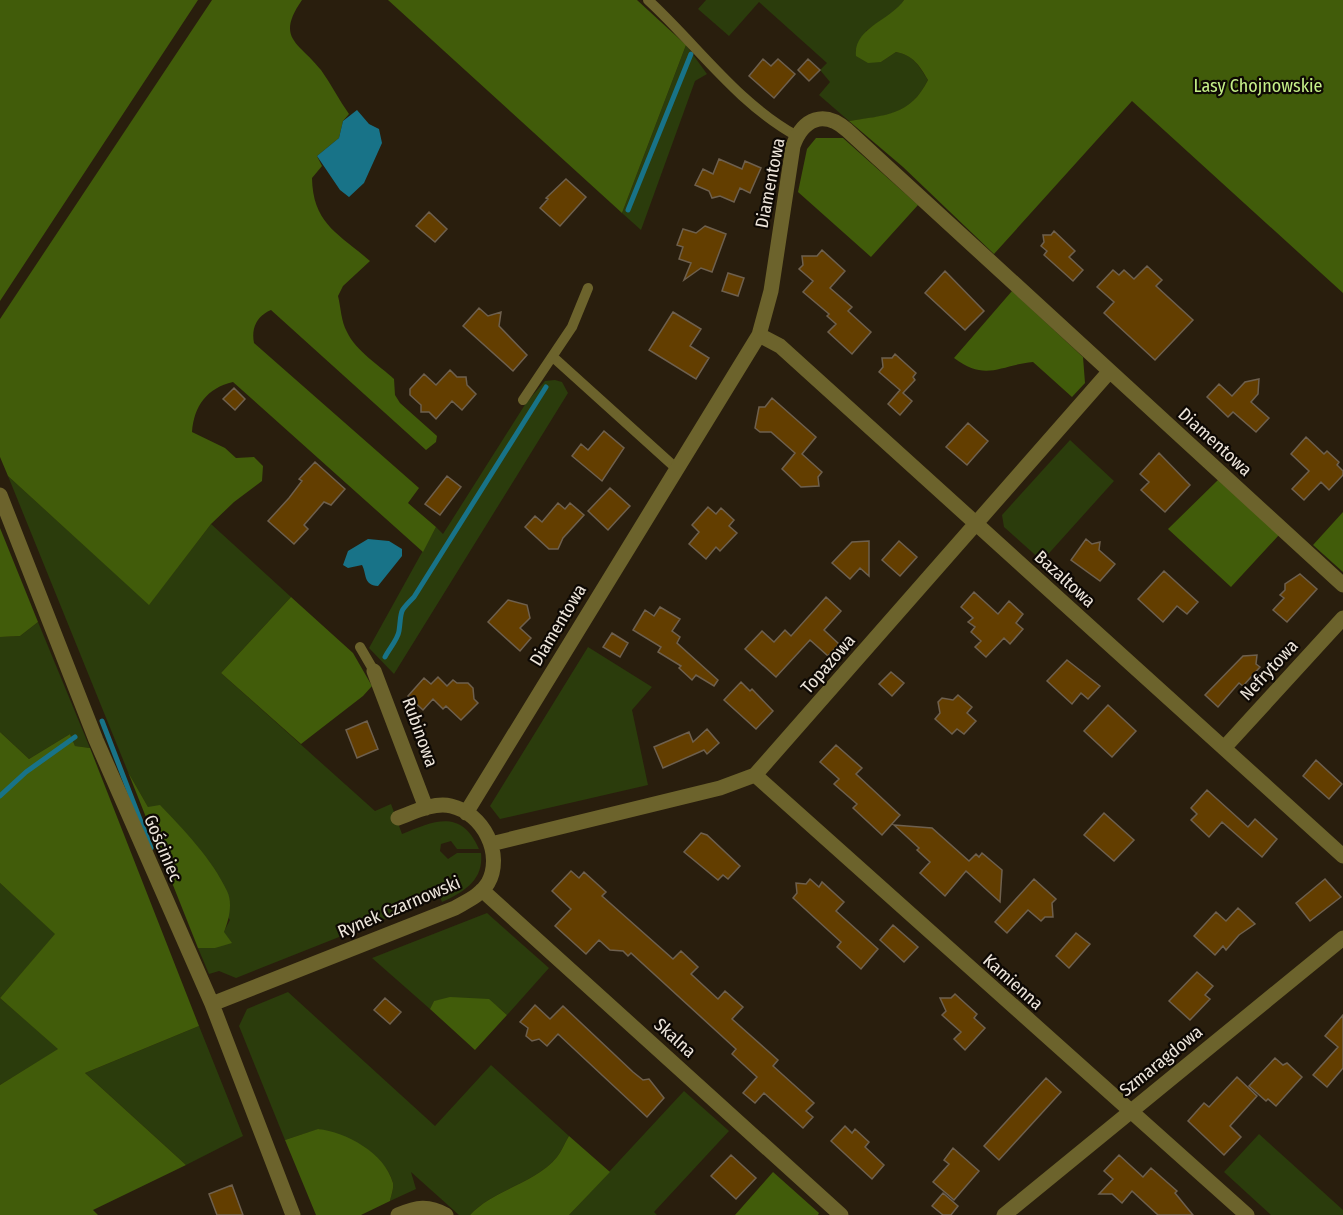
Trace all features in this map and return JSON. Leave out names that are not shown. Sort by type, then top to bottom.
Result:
[{"type":"street","name":"Diamentowa","points":[[466,813],[759,335],[771,291],[797,136],[809,122],[837,122],[1343,585]]},
{"type":"street","name":"Bazaltowa","points":[[759,335],[780,346],[1343,856]]},
{"type":"street","name":"Topazowa","points":[[491,844],[720,788],[755,775],[1109,372]]},
{"type":"street","name":"Gościniec","points":[[0,495],[96,740],[212,1004],[293,1215]]},
{"type":"street","name":"Nefrytowa","points":[[1224,748],[1343,618]]},
{"type":"street","name":"Rubinowa","points":[[374,671],[426,807]]},
{"type":"street","name":"Kamienna","points":[[755,775],[1247,1215]]},
{"type":"street","points":[[398,818],[426,807],[451,806],[466,813],[482,826],[491,844]]},
{"type":"street","name":"Rynek Czarnowski","points":[[212,1004],[455,908],[482,890],[492,870],[491,844]]},
{"type":"street","name":"Skalna","points":[[482,890],[841,1215]]},
{"type":"street","name":"Szmaragdowa","points":[[1004,1215],[1343,938]]},
{"type":"street","points":[[398,1215],[414,1208],[427,1207],[446,1215]]},
{"type":"lane","points":[[648,0],[677,27],[708,64],[778,126],[797,136]]},
{"type":"lane","points":[[523,400],[572,327],[588,288]]},
{"type":"lane","points":[[553,357],[677,469]]},
{"type":"lane","points":[[360,647],[374,671]]},
{"type":"green space","points":[[0,0],[198,0],[0,301]]},
{"type":"green space","points":[[212,0],[302,0],[290,23],[290,32],[298,46],[321,70],[349,114],[343,121],[339,138],[317,156],[322,166],[312,178],[313,194],[322,217],[329,226],[370,261],[343,286],[338,296],[343,323],[356,345],[394,379],[395,395],[400,403],[437,436],[436,442],[426,450],[271,310],[256,323],[253,332],[254,343],[419,488],[408,503],[436,527],[423,552],[233,382],[216,389],[199,406],[192,432],[225,448],[236,458],[254,457],[263,466],[262,481],[234,502],[211,524],[149,605],[8,476],[0,457],[0,319]]},
{"type":"green space","points":[[388,0],[637,0],[686,45],[622,213]]},
{"type":"green space","points":[[706,0],[904,0],[898,9],[866,31],[881,62],[896,52],[902,53],[915,62],[928,80],[921,92],[905,107],[874,118],[849,121],[819,95],[830,82],[820,70],[827,63],[759,2],[729,36],[698,9]]},
{"type":"green space","name":"Lasy Chojnowskie","points":[[904,0],[1343,0],[1343,293],[1132,101],[994,254],[903,167],[849,121],[885,115],[905,107],[921,92],[928,80],[915,62],[902,53],[896,52],[881,62],[868,63],[856,56],[860,38],[866,31]]},
{"type":"green space","points":[[686,45],[707,74],[695,81],[641,230],[622,213]]},
{"type":"green space","points":[[816,138],[843,138],[918,205],[871,257],[798,192],[807,149]]},
{"type":"green space","points":[[1012,291],[1083,357],[1085,383],[1072,397],[1033,362],[984,371],[965,365],[954,358]]},
{"type":"green space","points":[[545,381],[562,382],[568,393],[394,674],[369,648],[436,527],[443,534],[526,403]]},
{"type":"green space","points":[[1070,440],[1114,481],[1042,561],[1004,527],[1002,515]]},
{"type":"green space","points":[[8,476],[149,604],[211,524],[291,597],[221,673],[375,811],[391,804],[402,834],[425,825],[446,821],[464,828],[472,836],[479,849],[457,849],[451,841],[441,844],[440,851],[448,859],[457,853],[481,853],[479,871],[471,884],[442,902],[440,897],[236,978],[219,971],[209,974],[198,948],[215,948],[230,920],[148,807],[128,772]]},
{"type":"green space","points":[[1218,480],[1279,535],[1231,587],[1168,529]]},
{"type":"green space","points":[[1343,512],[1343,572],[1313,545]]},
{"type":"green space","points":[[0,528],[38,622],[20,636],[0,637]]},
{"type":"green space","points":[[291,597],[353,653],[372,686],[363,696],[301,744],[221,673]]},
{"type":"green space","points":[[38,622],[90,748],[75,746],[70,734],[29,759],[0,732],[0,637],[20,636]]},
{"type":"green space","points":[[588,647],[652,687],[632,710],[648,785],[500,819],[490,806]]},
{"type":"green space","points":[[0,732],[29,759],[70,734],[75,746],[90,748],[199,1026],[85,1073],[186,1165],[93,1210],[98,1215],[0,1215],[0,1085],[58,1049],[0,998],[55,934],[0,883]]},
{"type":"green space","points":[[128,772],[148,807],[160,805],[197,845],[221,879],[230,901],[229,917],[224,932],[232,943],[215,948],[198,948]]},
{"type":"green space","points":[[0,883],[56,934],[0,998]]},
{"type":"green space","points":[[487,913],[549,968],[507,1015],[490,1003],[473,999],[434,1001],[430,1009],[372,958]]},
{"type":"green space","points":[[288,992],[435,1126],[491,1065],[569,1136],[557,1157],[538,1174],[491,1199],[470,1215],[459,1215],[411,1172],[416,1189],[390,1201],[393,1183],[389,1173],[373,1156],[362,1149],[319,1129],[285,1140],[239,1026],[247,1009]]},
{"type":"green space","points":[[450,997],[489,999],[507,1015],[475,1050],[430,1009],[434,1001]]},
{"type":"green space","points":[[0,998],[59,1049],[0,1085]]},
{"type":"green space","points":[[199,1026],[243,1136],[186,1165],[85,1073]]},
{"type":"green space","points":[[684,1091],[729,1131],[654,1212],[657,1215],[569,1215]]},
{"type":"green space","points":[[318,1129],[352,1139],[382,1162],[393,1183],[390,1201],[361,1215],[316,1215],[285,1140]]},
{"type":"green space","points":[[1259,1134],[1343,1210],[1343,1215],[1271,1215],[1224,1172]]},
{"type":"green space","points":[[569,1136],[610,1172],[569,1215],[470,1215],[491,1199],[538,1174],[559,1155]]},
{"type":"green space","points":[[773,1172],[819,1213],[818,1215],[735,1215]]},
{"type":"water","points":[[357,110],[369,124],[379,129],[382,143],[364,183],[349,197],[340,190],[317,156],[339,138],[343,121]]},
{"type":"water","points":[[368,539],[389,541],[402,549],[402,556],[378,586],[370,584],[362,565],[348,568],[343,565],[348,551]]},
{"type":"building","points":[[763,59],[771,66],[778,59],[795,74],[774,98],[749,76]]},
{"type":"building","points":[[808,59],[820,70],[809,81],[798,70]]},
{"type":"building","points":[[719,159],[742,169],[745,161],[761,168],[750,193],[740,188],[734,202],[720,196],[712,198],[709,191],[695,185],[703,169],[713,174]]},
{"type":"building","points":[[566,179],[586,197],[560,226],[540,208],[548,199],[546,198]]},
{"type":"building","points":[[429,212],[447,229],[435,242],[416,226]]},
{"type":"building","points":[[705,226],[726,234],[712,272],[701,268],[684,280],[691,263],[679,259],[683,247],[677,245],[683,229],[696,233]]},
{"type":"building","points":[[1054,231],[1075,251],[1069,257],[1083,270],[1073,281],[1044,255],[1047,251],[1041,246],[1044,242],[1043,235],[1051,235]]},
{"type":"building","points":[[822,250],[845,271],[830,288],[852,307],[848,311],[871,332],[852,354],[828,332],[836,324],[827,316],[829,314],[803,292],[813,281],[799,269],[803,265],[802,256],[817,256]]},
{"type":"building","points":[[1147,266],[1162,280],[1156,286],[1193,320],[1155,360],[1104,313],[1114,302],[1097,287],[1113,270],[1119,275],[1124,270],[1134,279]]},
{"type":"building","points":[[945,271],[984,311],[965,330],[925,293]]},
{"type":"building","points":[[728,273],[744,278],[738,296],[722,291]]},
{"type":"building","points":[[479,308],[488,316],[501,312],[499,326],[527,355],[513,371],[463,326]]},
{"type":"building","points":[[673,312],[701,329],[690,346],[709,358],[696,379],[649,350]]},
{"type":"building","points":[[895,354],[916,373],[913,377],[915,380],[903,393],[912,401],[900,415],[888,404],[900,390],[879,372],[883,367],[882,358],[892,358]]},
{"type":"building","points":[[450,370],[457,377],[466,377],[467,385],[476,394],[462,410],[452,401],[436,419],[429,412],[421,412],[421,405],[410,395],[410,389],[424,374],[436,385]]},
{"type":"building","points":[[1259,379],[1258,394],[1251,402],[1269,418],[1256,432],[1233,412],[1228,417],[1207,397],[1219,384],[1232,396],[1245,382]]},
{"type":"building","points":[[234,388],[245,399],[235,410],[223,399]]},
{"type":"building","points":[[772,398],[816,437],[802,454],[822,472],[818,477],[819,486],[801,487],[782,469],[795,453],[771,432],[760,432],[755,428],[759,407],[765,407]]},
{"type":"building","points":[[968,423],[988,441],[967,465],[946,447]]},
{"type":"building","points":[[604,431],[624,448],[602,481],[572,456],[581,444],[588,450]]},
{"type":"building","points":[[1306,437],[1324,454],[1327,451],[1339,462],[1337,465],[1343,471],[1343,475],[1329,490],[1321,482],[1304,500],[1292,489],[1309,471],[1291,454]]},
{"type":"building","points":[[1159,453],[1190,485],[1165,512],[1141,490],[1149,482],[1140,474]]},
{"type":"building","points":[[315,462],[345,489],[331,505],[324,502],[304,525],[308,529],[294,544],[268,521],[289,498],[302,481],[299,479]]},
{"type":"building","points":[[447,476],[461,487],[440,515],[425,504]]},
{"type":"building","points":[[610,488],[630,506],[608,530],[588,511]]},
{"type":"building","points":[[558,503],[565,509],[570,503],[584,515],[563,538],[558,549],[549,549],[525,527],[535,516],[542,522]]},
{"type":"building","points":[[708,507],[716,514],[721,508],[734,520],[729,526],[737,533],[720,551],[716,547],[706,559],[689,544],[699,532],[692,525]]},
{"type":"building","points":[[1086,539],[1092,544],[1100,542],[1099,550],[1115,564],[1100,581],[1071,560]]},
{"type":"building","points":[[869,541],[869,576],[860,568],[850,579],[832,563],[852,542]]},
{"type":"building","points":[[899,541],[917,557],[900,576],[882,560]]},
{"type":"building","points":[[1164,571],[1198,602],[1187,614],[1177,606],[1163,622],[1138,599]]},
{"type":"building","points":[[1300,574],[1317,589],[1287,622],[1273,610],[1284,598],[1280,595],[1285,590],[1285,584]]},
{"type":"building","points":[[974,592],[998,614],[1009,601],[1023,614],[1016,623],[1023,629],[1010,644],[1004,638],[986,657],[975,647],[981,641],[971,632],[975,627],[968,622],[973,618],[961,607]]},
{"type":"building","points":[[826,597],[841,611],[824,630],[839,644],[828,656],[810,640],[776,677],[745,649],[762,631],[774,642],[785,630],[791,636]]},
{"type":"building","points":[[508,600],[527,605],[530,618],[520,628],[531,638],[520,651],[488,622]]},
{"type":"building","points":[[660,607],[680,619],[672,631],[680,637],[677,643],[718,680],[714,686],[696,675],[692,680],[679,668],[681,666],[658,652],[661,647],[633,630],[645,610],[654,616]]},
{"type":"building","points":[[612,633],[628,643],[620,657],[603,647]]},
{"type":"building","points":[[1257,655],[1256,664],[1260,667],[1243,686],[1239,683],[1218,707],[1205,695],[1243,656]]},
{"type":"building","points":[[1067,660],[1100,686],[1088,699],[1081,693],[1072,704],[1047,681]]},
{"type":"building","points":[[891,672],[904,683],[892,696],[879,684]]},
{"type":"building","points":[[438,677],[447,686],[453,680],[457,683],[468,683],[473,688],[474,699],[478,703],[461,720],[446,706],[443,709],[433,699],[423,710],[408,696],[424,678],[431,684]]},
{"type":"building","points":[[741,682],[750,691],[752,689],[773,711],[756,729],[724,700]]},
{"type":"building","points":[[958,695],[972,707],[967,713],[976,721],[964,734],[957,729],[952,734],[935,719],[940,713],[938,702],[942,698],[953,700]]},
{"type":"building","points":[[1108,705],[1136,731],[1112,757],[1084,731]]},
{"type":"building","points":[[367,721],[378,749],[357,758],[346,730]]},
{"type":"building","points":[[707,729],[719,743],[707,754],[704,750],[663,768],[654,747],[689,732],[693,742]]},
{"type":"building","points":[[836,745],[862,768],[856,774],[900,815],[882,835],[853,808],[857,804],[834,784],[839,779],[820,762]]},
{"type":"building","points":[[1316,760],[1342,784],[1329,799],[1303,776]]},
{"type":"building","points":[[1207,790],[1248,827],[1255,819],[1277,839],[1262,857],[1222,822],[1209,837],[1191,820],[1197,814],[1191,808]]},
{"type":"building","points":[[1104,813],[1134,840],[1114,861],[1084,835]]},
{"type":"building","points":[[894,825],[932,828],[969,861],[976,854],[979,857],[982,853],[1002,870],[1000,902],[966,871],[945,896],[920,873],[930,862],[917,850],[919,848]]},
{"type":"building","points":[[701,833],[707,835],[740,866],[728,879],[723,875],[718,880],[684,852]]},
{"type":"building","points":[[571,871],[579,878],[584,872],[606,892],[602,896],[673,959],[681,951],[698,967],[691,974],[718,999],[725,991],[743,1007],[732,1019],[778,1060],[773,1066],[814,1103],[806,1111],[813,1117],[803,1128],[764,1093],[755,1103],[743,1093],[757,1077],[732,1054],[736,1049],[631,953],[628,956],[623,951],[610,950],[599,940],[586,954],[555,926],[571,909],[552,891]]},
{"type":"building","points":[[810,879],[819,887],[822,882],[844,902],[836,911],[878,949],[861,969],[837,947],[841,942],[793,898],[797,893],[796,883],[806,884]]},
{"type":"building","points":[[1034,879],[1056,899],[1052,903],[1053,917],[1045,917],[1041,921],[1028,910],[1007,933],[995,922]]},
{"type":"building","points":[[1325,879],[1341,897],[1310,921],[1296,903]]},
{"type":"building","points":[[1238,908],[1255,924],[1239,935],[1226,950],[1223,946],[1215,955],[1194,936],[1216,912],[1226,921]]},
{"type":"building","points":[[893,925],[918,947],[904,962],[880,940]]},
{"type":"building","points":[[1076,933],[1090,944],[1069,968],[1056,956]]},
{"type":"building","points":[[1197,972],[1213,986],[1205,995],[1210,999],[1190,1020],[1169,1001]]},
{"type":"building","points":[[955,994],[977,1014],[974,1018],[985,1028],[965,1050],[954,1039],[961,1032],[942,1015],[946,1011],[940,998],[951,998]]},
{"type":"building","points":[[385,998],[401,1012],[390,1024],[374,1010]]},
{"type":"building","points":[[535,1005],[550,1019],[563,1006],[633,1072],[643,1080],[649,1079],[664,1098],[647,1117],[558,1034],[547,1046],[539,1039],[532,1041],[526,1036],[528,1028],[520,1022]]},
{"type":"building","points":[[1343,1015],[1343,1068],[1327,1087],[1313,1075],[1338,1047],[1325,1036]]},
{"type":"building","points":[[1275,1058],[1283,1065],[1287,1063],[1302,1077],[1276,1106],[1268,1099],[1266,1101],[1249,1086]]},
{"type":"building","points":[[1237,1077],[1257,1096],[1230,1126],[1241,1137],[1224,1155],[1188,1121],[1204,1103],[1209,1107]]},
{"type":"building","points":[[1046,1078],[1061,1092],[999,1160],[984,1146]]},
{"type":"building","points":[[845,1126],[852,1133],[855,1129],[869,1142],[865,1147],[884,1165],[872,1179],[831,1141]]},
{"type":"building","points":[[953,1148],[979,1171],[954,1200],[933,1182],[949,1164],[944,1160]]},
{"type":"building","points":[[731,1155],[756,1178],[736,1199],[711,1176]]},
{"type":"building","points":[[1119,1155],[1143,1177],[1151,1168],[1177,1191],[1175,1193],[1193,1215],[1158,1215],[1132,1191],[1122,1203],[1112,1194],[1099,1194],[1113,1179],[1104,1171]]},
{"type":"building","points":[[232,1185],[243,1215],[217,1215],[209,1194]]},
{"type":"building","points":[[943,1193],[958,1206],[951,1215],[943,1215],[932,1206]]},
{"type":"waterway","points":[[628,210],[691,54]]},
{"type":"waterway","points":[[385,657],[398,634],[403,609],[414,597],[546,387]]},
{"type":"waterway","points":[[102,721],[151,848]]},
{"type":"waterway","points":[[0,796],[26,772],[75,737]]}]
